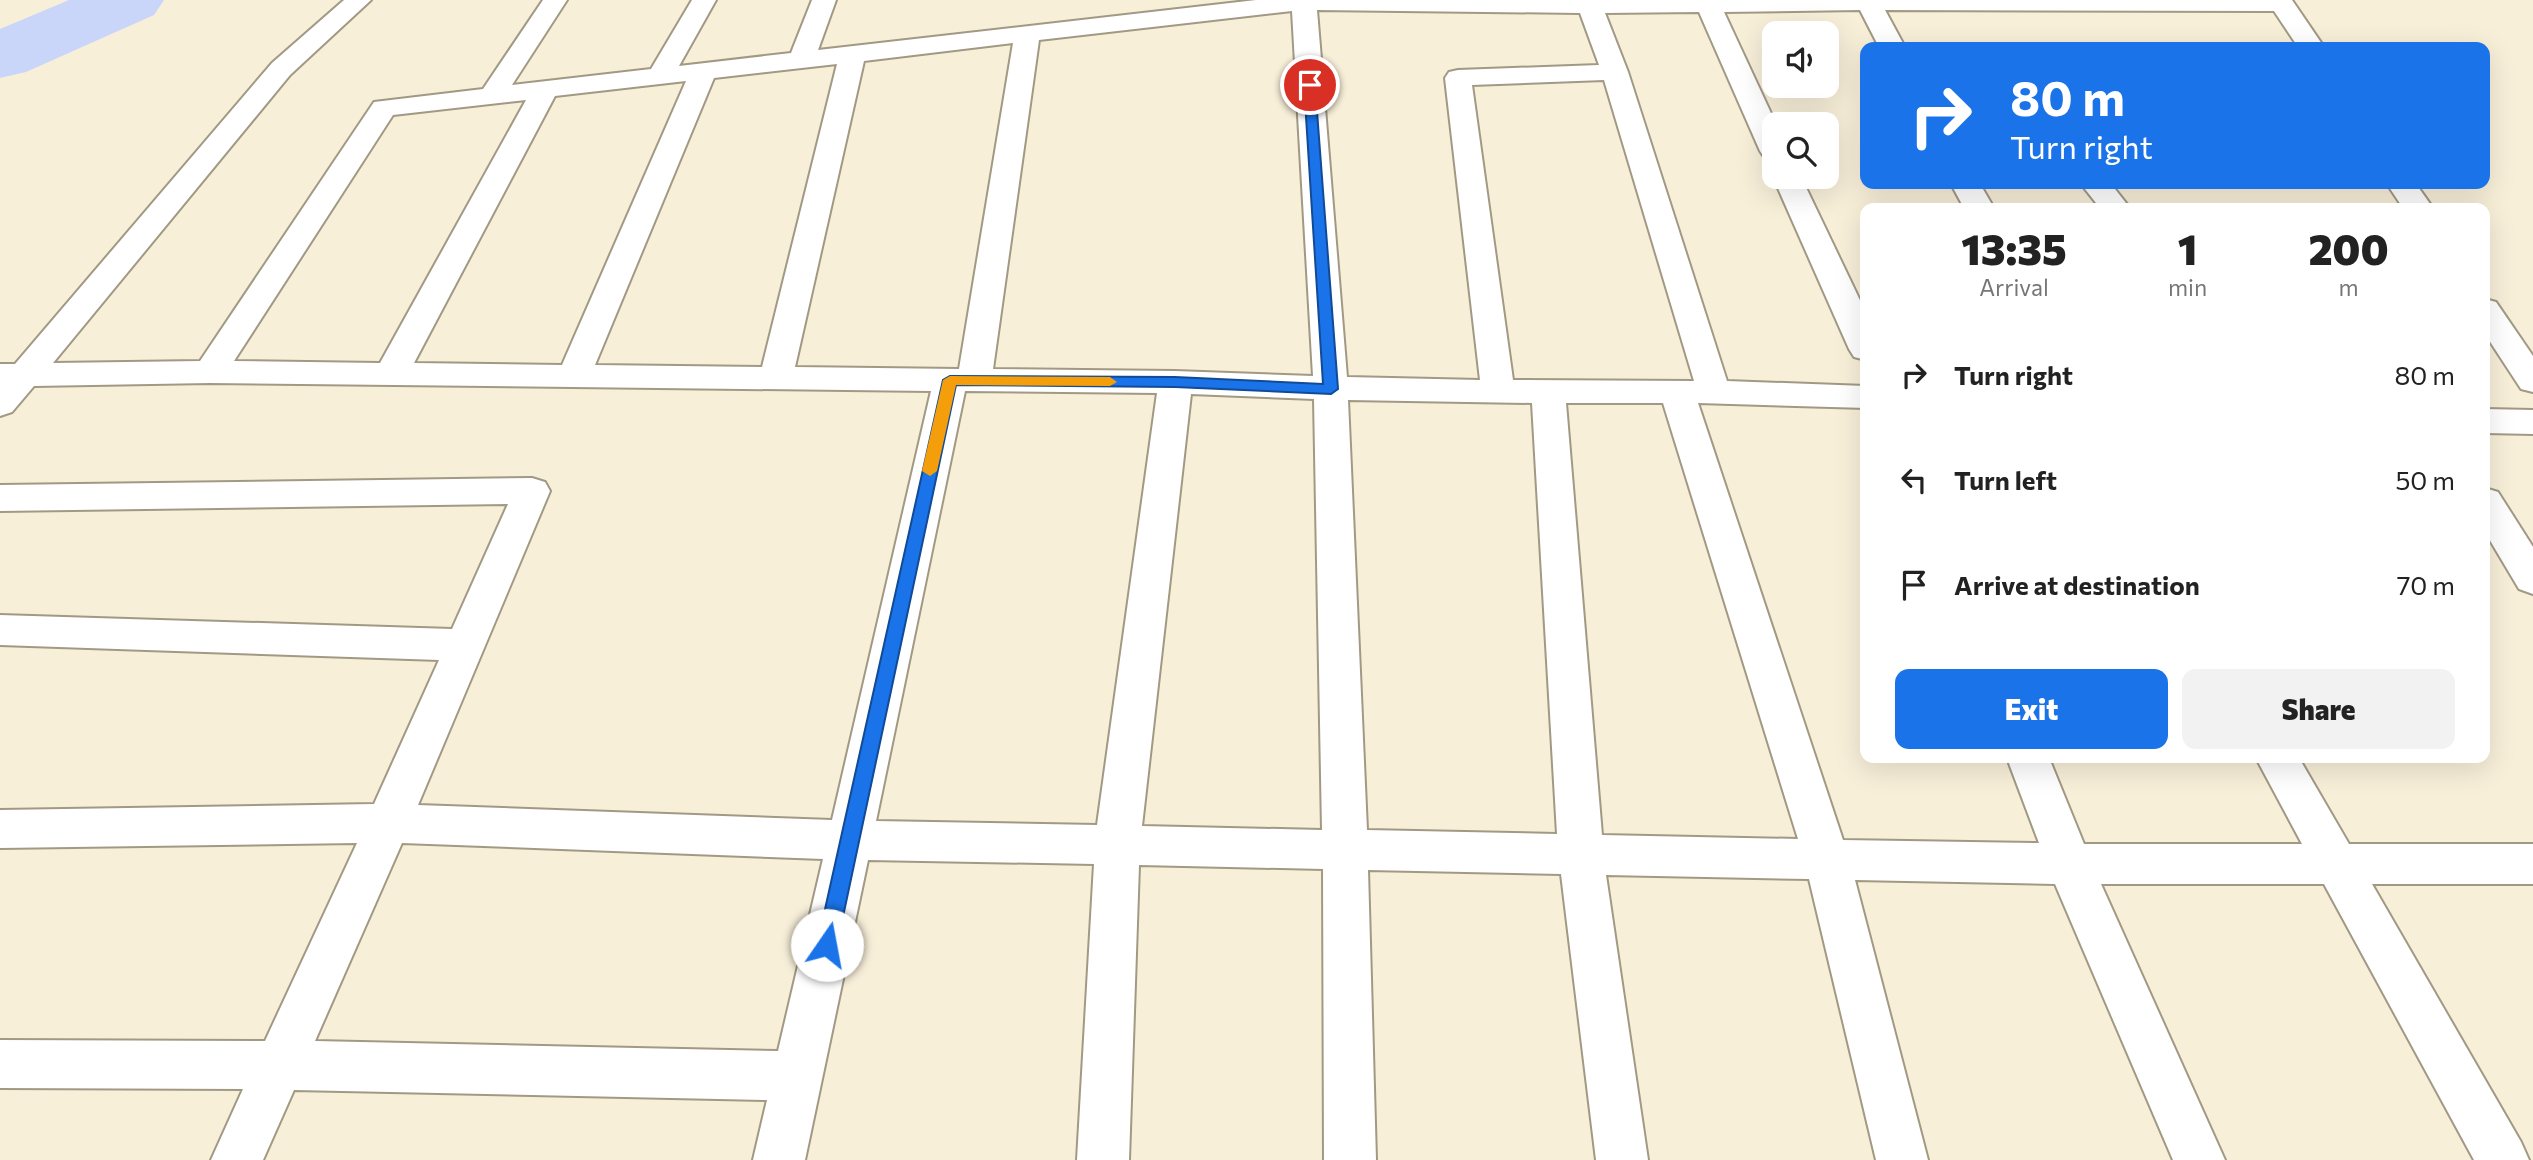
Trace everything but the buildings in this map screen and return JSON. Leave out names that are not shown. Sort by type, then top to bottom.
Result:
[{"type":"street","points":[[0,404],[12,375],[281,69],[359,0]]},
{"type":"street","points":[[491,96],[555,0]]},
{"type":"street","points":[[660,77],[704,0]]},
{"type":"street","points":[[801,61],[824,0]]},
{"type":"street","points":[[1083,0],[1085,28]]},
{"type":"street","points":[[210,372],[384,108],[1304,2],[1590,6],[1867,1],[2282,2],[2308,42]]},
{"type":"street","points":[[1867,1],[1889,42]]},
{"type":"street","points":[[1304,2],[1331,389],[1345,850],[1350,1160]]},
{"type":"street","points":[[1708,5],[1762,124]]},
{"type":"street","points":[[1590,6],[1615,72],[1695,392],[1827,860],[1902,1160]]},
{"type":"street","points":[[779,1160],[850,840],[962,381],[1027,35]]},
{"type":"street","points":[[776,378],[852,55]]},
{"type":"street","points":[[573,376],[703,72]]},
{"type":"street","points":[[1498,391],[1458,78],[1615,72]]},
{"type":"street","points":[[391,374],[545,90]]},
{"type":"street","points":[[1793,189],[1860,336]]},
{"type":"street","points":[[2100,189],[2111,203]]},
{"type":"street","points":[[2490,316],[2533,381]]},
{"type":"street","points":[[12,375],[210,372],[1175,382],[1331,389],[1695,392],[1860,397]]},
{"type":"street","points":[[1103,1160],[1117,846],[1175,382]]},
{"type":"street","points":[[1548,391],[1581,855],[1622,1160]]},
{"type":"street","points":[[2490,421],[2533,422]]},
{"type":"street","points":[[0,498],[532,491],[388,823],[237,1160]]},
{"type":"street","points":[[2490,508],[2533,579]]},
{"type":"street","points":[[0,630],[466,645]]},
{"type":"street","points":[[2030,763],[2069,864],[2199,1160]]},
{"type":"street","points":[[2280,763],[2503,1160]]},
{"type":"street","points":[[0,830],[388,823],[850,840],[1827,860],[2069,864],[2533,864]]},
{"type":"street","points":[[0,1064],[279,1065],[798,1076]]},
{"type":"waterway","points":[[0,56],[129,0]]},
{"type":"slow traffic","points":[[930,471],[950,380],[1110,382]]},
{"type":"route","points":[[827,945],[950,380],[1175,382],[1331,389],[1310,85]]}]
